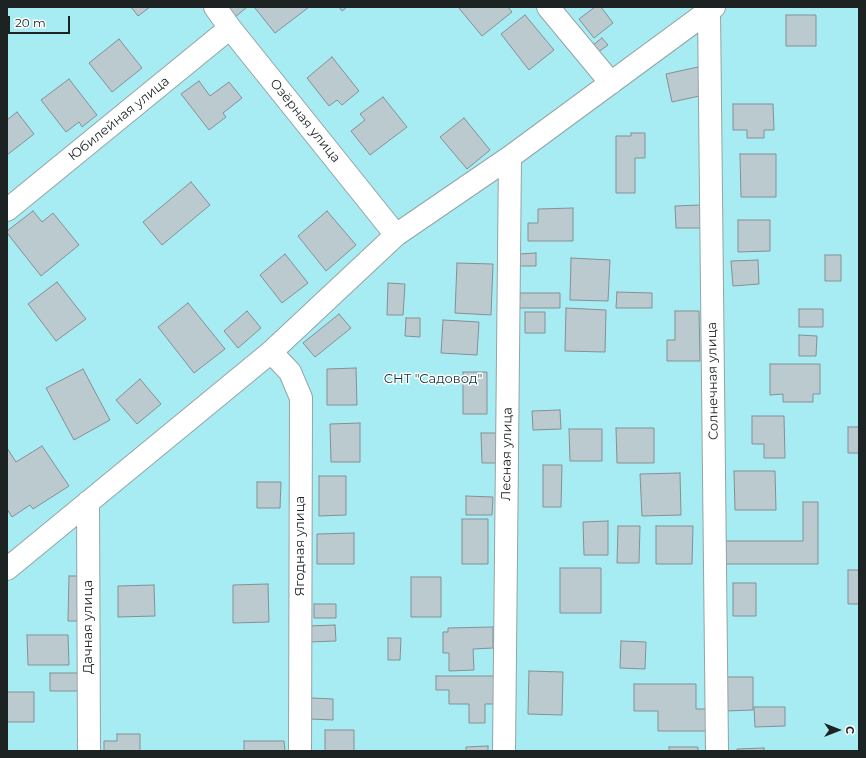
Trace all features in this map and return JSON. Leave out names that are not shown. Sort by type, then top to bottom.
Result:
[{"type":"street","name":"Озёрная улица","points":[[215,7],[230,28],[396,235]]},
{"type":"street","points":[[548,7],[611,83]]},
{"type":"street","points":[[7,568],[271,352],[396,235],[510,157],[711,9]]},
{"type":"street","name":"Солнечная улица","points":[[711,9],[716,751]]},
{"type":"street","name":"Юбилейная улица","points":[[7,210],[230,28]]},
{"type":"street","name":"Лесная улица","points":[[504,751],[510,157]]},
{"type":"street","name":"Ягодная улица","points":[[271,352],[290,372],[301,398],[300,751]]},
{"type":"street","name":"Дачная улица","points":[[88,502],[89,751]]},
{"type":"green space","name":"СНТ \"Садовод\"","points":[[7,7],[859,7],[859,751],[7,751]]},
{"type":"building","points":[[131,7],[150,7],[138,16]]},
{"type":"building","points":[[225,7],[247,7],[234,18]]},
{"type":"building","points":[[309,7],[275,33],[255,8]]},
{"type":"building","points":[[339,7],[347,7],[342,11]]},
{"type":"building","points":[[458,7],[508,7],[512,12],[482,36]]},
{"type":"building","points":[[595,7],[601,7],[613,23],[594,38],[579,19]]},
{"type":"building","points":[[525,15],[554,50],[529,70],[501,34]]},
{"type":"building","points":[[786,15],[816,15],[816,46],[786,46]]},
{"type":"building","points":[[602,38],[608,45],[594,55],[589,48]]},
{"type":"building","points":[[119,39],[142,68],[112,92],[89,63]]},
{"type":"building","points":[[332,57],[359,91],[342,105],[337,100],[329,106],[307,78]]},
{"type":"building","points":[[698,67],[704,95],[672,102],[666,74]]},
{"type":"building","points":[[69,79],[97,115],[82,127],[79,122],[66,132],[41,100]]},
{"type":"building","points":[[199,81],[210,96],[229,82],[242,98],[223,113],[226,117],[209,130],[181,94]]},
{"type":"building","points":[[383,97],[407,127],[370,155],[351,131],[365,120],[360,114]]},
{"type":"building","points":[[733,104],[773,104],[774,130],[764,130],[764,138],[747,138],[747,130],[733,130]]},
{"type":"building","points":[[17,112],[34,134],[7,155],[7,120]]},
{"type":"building","points":[[464,118],[490,150],[467,169],[440,137]]},
{"type":"building","points":[[631,133],[645,133],[645,158],[635,158],[635,193],[616,193],[616,136],[631,136]]},
{"type":"building","points":[[740,154],[776,154],[776,197],[741,197]]},
{"type":"building","points":[[191,182],[210,205],[162,245],[143,222]]},
{"type":"building","points":[[700,205],[701,228],[676,228],[675,206]]},
{"type":"building","points":[[573,208],[573,241],[528,241],[528,223],[538,223],[538,209]]},
{"type":"building","points":[[33,211],[42,222],[53,213],[79,245],[41,276],[7,233],[7,231]]},
{"type":"building","points":[[327,211],[356,245],[326,271],[298,236]]},
{"type":"building","points":[[738,220],[770,220],[770,251],[738,252]]},
{"type":"building","points":[[536,253],[536,266],[519,266],[519,254]]},
{"type":"building","points":[[285,254],[308,283],[282,303],[260,275]]},
{"type":"building","points":[[825,255],[841,255],[841,281],[825,281]]},
{"type":"building","points":[[571,258],[610,260],[608,301],[570,300]]},
{"type":"building","points":[[758,260],[759,284],[733,286],[731,261]]},
{"type":"building","points":[[457,263],[493,264],[491,315],[455,313]]},
{"type":"building","points":[[57,282],[86,319],[56,341],[28,304]]},
{"type":"building","points":[[388,283],[405,284],[403,315],[387,315]]},
{"type":"building","points":[[617,292],[652,293],[652,308],[616,308]]},
{"type":"building","points":[[520,293],[560,293],[560,308],[519,308]]},
{"type":"building","points":[[188,303],[225,349],[194,373],[158,327]]},
{"type":"building","points":[[566,308],[606,310],[605,352],[565,351]]},
{"type":"building","points":[[799,309],[823,309],[823,327],[799,327]]},
{"type":"building","points":[[247,311],[261,328],[238,348],[224,331]]},
{"type":"building","points":[[675,311],[699,311],[700,361],[667,361],[667,340],[675,340]]},
{"type":"building","points":[[525,312],[545,312],[545,333],[525,333]]},
{"type":"building","points":[[339,314],[351,328],[315,357],[303,343]]},
{"type":"building","points":[[406,318],[420,318],[420,337],[405,336]]},
{"type":"building","points":[[443,320],[479,322],[477,355],[441,353]]},
{"type":"building","points":[[799,335],[817,336],[816,356],[799,356]]},
{"type":"building","points":[[770,364],[820,364],[820,394],[813,394],[813,402],[783,402],[783,394],[770,395]]},
{"type":"building","points":[[356,368],[357,405],[327,405],[327,369]]},
{"type":"building","points":[[83,369],[110,420],[74,440],[46,388]]},
{"type":"building","points":[[463,372],[487,372],[487,414],[463,414]]},
{"type":"building","points":[[140,379],[161,404],[137,424],[116,400]]},
{"type":"building","points":[[560,410],[561,429],[533,430],[532,411]]},
{"type":"building","points":[[752,416],[784,416],[785,458],[764,458],[764,444],[752,444]]},
{"type":"building","points":[[360,423],[360,462],[331,462],[330,424]]},
{"type":"building","points":[[848,427],[859,427],[859,453],[848,453]]},
{"type":"building","points":[[616,428],[654,428],[654,463],[617,463]]},
{"type":"building","points":[[569,429],[602,429],[602,461],[570,461]]},
{"type":"building","points":[[481,433],[498,433],[499,463],[482,463]]},
{"type":"building","points":[[42,446],[69,486],[33,509],[30,505],[12,517],[7,509],[7,448],[16,462]]},
{"type":"building","points":[[543,465],[562,465],[561,507],[543,507]]},
{"type":"building","points":[[734,471],[775,471],[776,510],[735,510]]},
{"type":"building","points":[[680,473],[681,515],[642,516],[640,474]]},
{"type":"building","points":[[319,476],[346,476],[346,515],[319,516]]},
{"type":"building","points":[[257,482],[281,482],[280,508],[257,508]]},
{"type":"building","points":[[466,496],[493,497],[492,515],[466,515]]},
{"type":"building","points":[[803,502],[818,502],[818,564],[724,564],[724,541],[803,541]]},
{"type":"building","points":[[462,519],[488,519],[488,564],[462,564]]},
{"type":"building","points":[[608,521],[608,555],[584,555],[583,522]]},
{"type":"building","points":[[618,526],[640,526],[639,563],[617,563]]},
{"type":"building","points":[[656,526],[693,526],[692,564],[656,564]]},
{"type":"building","points":[[354,533],[354,564],[317,564],[317,534]]},
{"type":"building","points":[[560,568],[601,568],[601,613],[560,613]]},
{"type":"building","points":[[848,570],[859,570],[859,604],[848,604]]},
{"type":"building","points":[[69,576],[83,576],[82,621],[68,621]]},
{"type":"building","points":[[411,577],[441,577],[441,617],[411,617]]},
{"type":"building","points":[[733,583],[756,583],[756,616],[733,616]]},
{"type":"building","points":[[268,584],[269,622],[233,623],[233,585]]},
{"type":"building","points":[[154,585],[155,616],[118,617],[118,586]]},
{"type":"building","points":[[314,604],[336,604],[336,618],[314,618]]},
{"type":"building","points":[[335,625],[336,641],[309,642],[309,626]]},
{"type":"building","points":[[493,627],[493,648],[473,649],[474,670],[449,671],[449,653],[443,653],[443,632],[448,632],[448,628]]},
{"type":"building","points":[[27,635],[68,635],[69,665],[28,665]]},
{"type":"building","points":[[388,638],[401,638],[400,660],[388,660]]},
{"type":"building","points":[[621,641],[646,642],[645,669],[620,668]]},
{"type":"building","points":[[529,671],[563,672],[562,715],[528,714]]},
{"type":"building","points":[[50,673],[81,673],[81,691],[50,691]]},
{"type":"building","points":[[436,676],[494,676],[494,704],[485,704],[485,723],[469,723],[469,704],[449,704],[449,690],[436,690]]},
{"type":"building","points":[[726,677],[753,677],[753,710],[726,711]]},
{"type":"building","points":[[634,684],[696,684],[696,709],[706,709],[706,731],[658,731],[658,711],[634,711]]},
{"type":"building","points":[[7,692],[34,692],[34,722],[7,722]]},
{"type":"building","points":[[311,698],[333,699],[333,720],[310,719]]},
{"type":"building","points":[[754,707],[785,707],[785,726],[755,727]]},
{"type":"building","points":[[325,730],[354,730],[354,751],[325,751]]},
{"type":"building","points":[[117,734],[140,734],[140,751],[104,751],[104,741],[117,741]]},
{"type":"building","points":[[244,741],[284,741],[285,751],[244,751]]},
{"type":"building","points":[[488,746],[488,751],[466,751],[466,747]]},
{"type":"building","points":[[669,747],[698,747],[698,751],[669,751]]},
{"type":"building","points":[[764,748],[764,751],[737,751],[737,749]]}]
